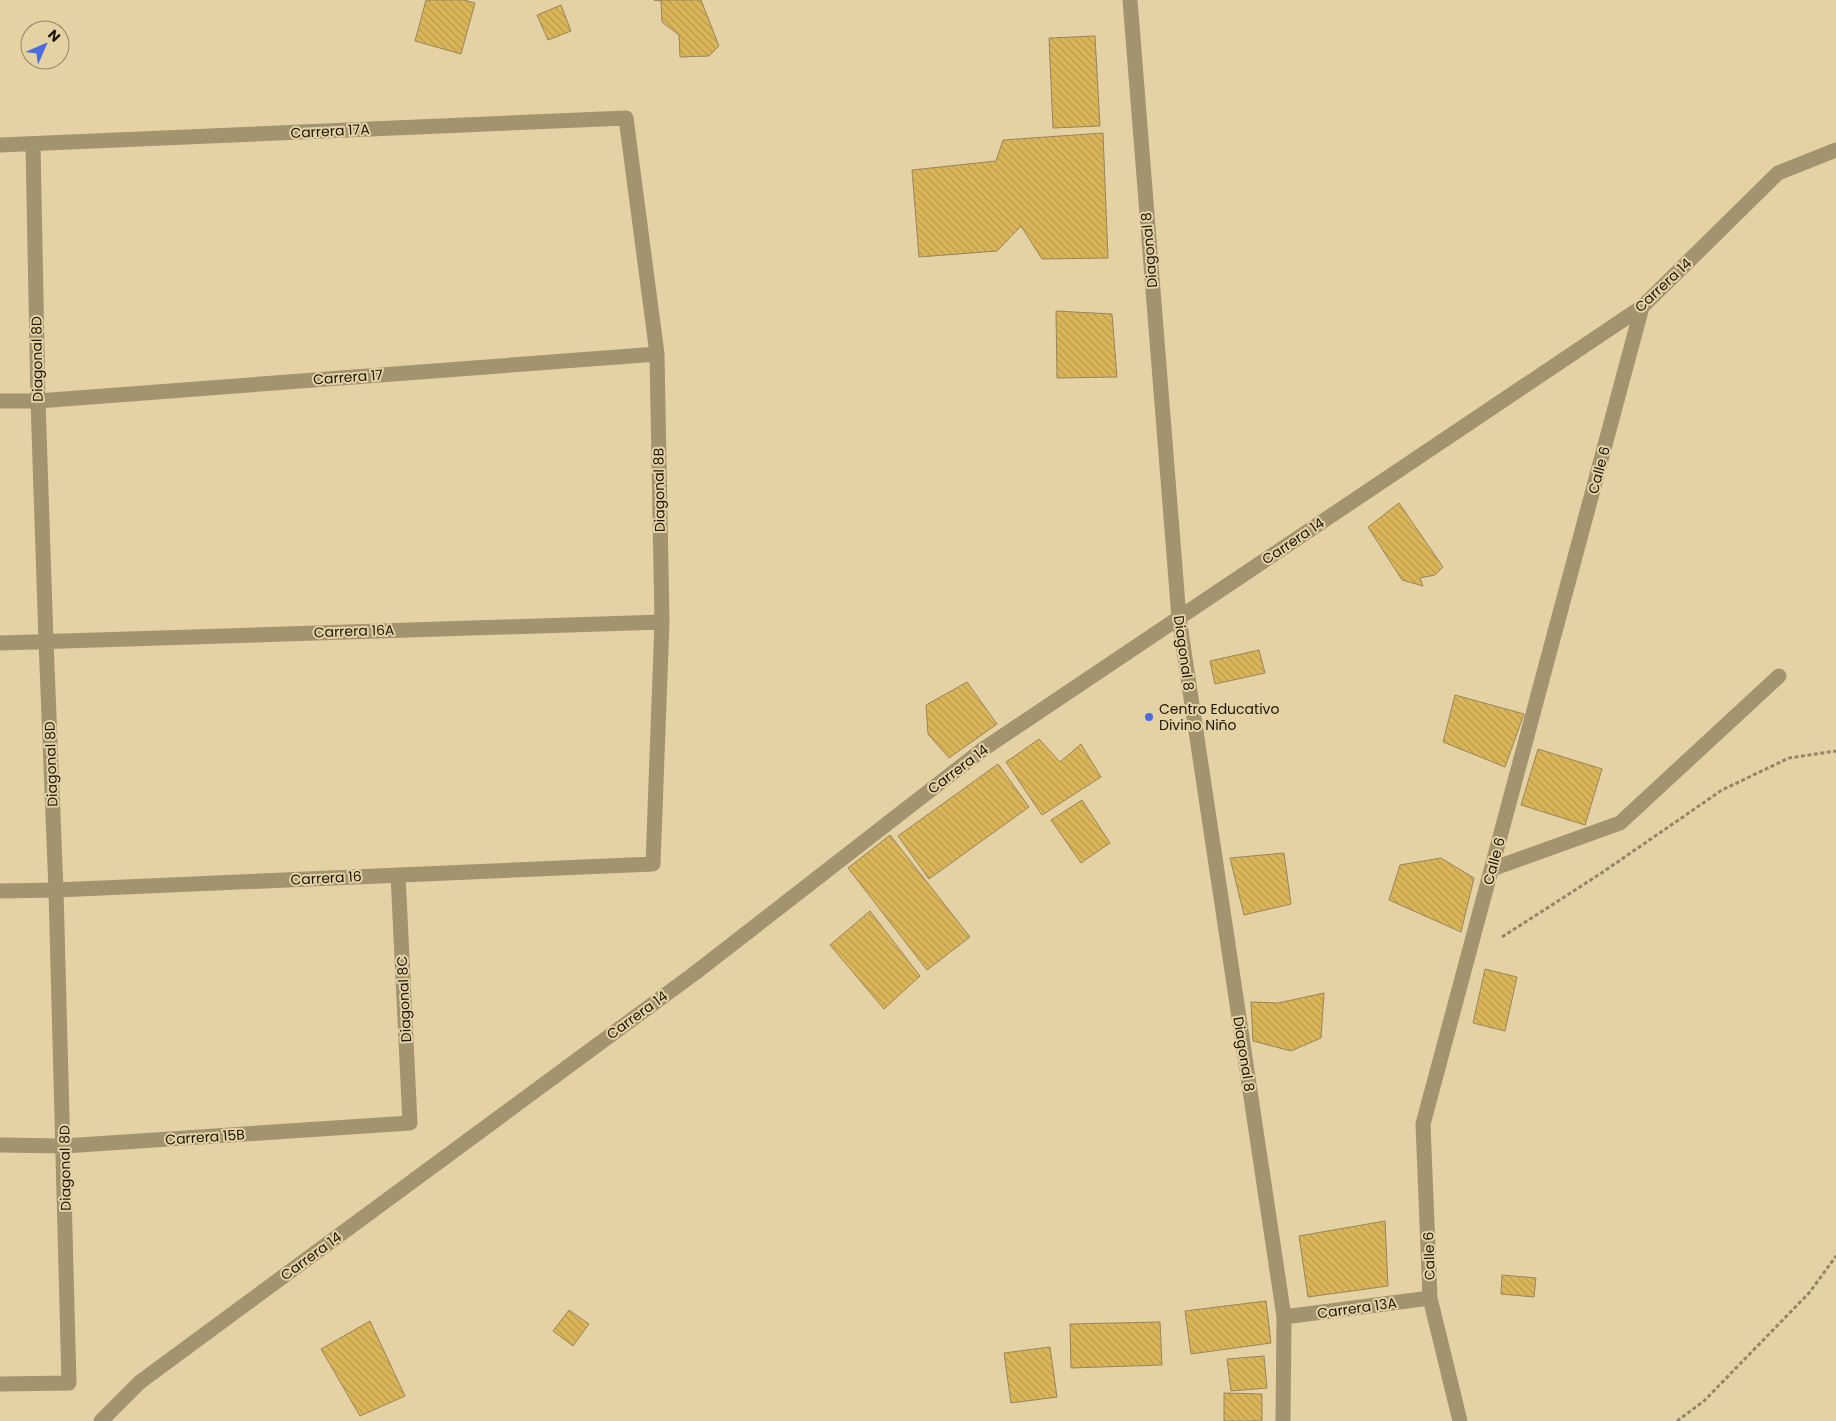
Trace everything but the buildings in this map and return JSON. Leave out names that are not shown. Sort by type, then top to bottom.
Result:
[{"type":"street","name":"Diagonal 8","points":[[1130,0],[1178,618],[1284,1318],[1283,1421]]},
{"type":"street","name":"Carrera 17A","points":[[0,145],[626,118]]},
{"type":"street","name":"Diagonal 8B","points":[[626,118],[657,354],[662,622],[653,864]]},
{"type":"street","name":"Diagonal 8D","points":[[0,1384],[70,1383],[56,890],[38,401],[34,144]]},
{"type":"street","name":"Carrera 14","points":[[101,1421],[140,1382],[695,973],[982,750],[1642,307],[1778,173],[1836,150]]},
{"type":"street","name":"Calle 6","points":[[1460,1421],[1430,1298],[1423,1124],[1642,307]]},
{"type":"street","name":"Carrera 17","points":[[0,401],[38,401],[657,354]]},
{"type":"street","name":"Carrera 16A","points":[[0,643],[46,640],[662,622]]},
{"type":"street","points":[[1492,868],[1620,822],[1779,676]]},
{"type":"street","name":"Carrera 16","points":[[0,891],[653,864]]},
{"type":"street","name":"Diagonal 8C","points":[[398,875],[410,1123]]},
{"type":"street","name":"Carrera 15B","points":[[0,1145],[64,1146],[410,1123]]},
{"type":"street","name":"Carrera 13A","points":[[1284,1318],[1430,1298]]},
{"type":"path","points":[[1468,959],[1600,874],[1722,790],[1789,758],[1836,751]]},
{"type":"path","points":[[1677,1421],[1704,1401],[1809,1293],[1836,1256]]},
{"type":"place","name":"Centro Educativo Divino Niño","points":[[1149,717]]}]
